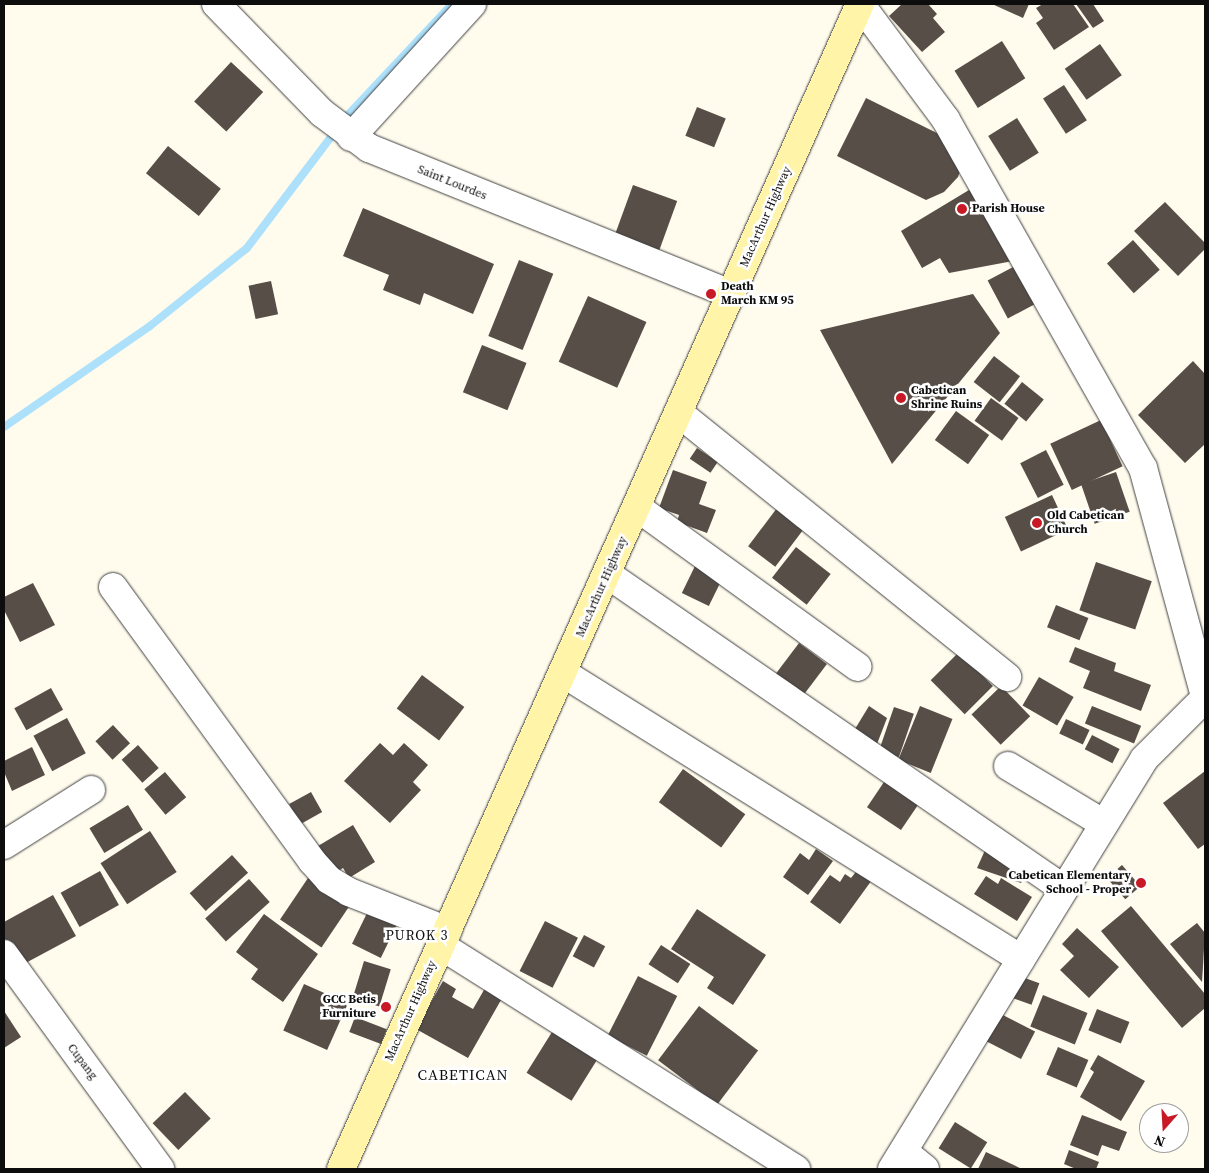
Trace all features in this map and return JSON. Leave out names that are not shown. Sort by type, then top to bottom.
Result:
[{"type":"main road","name":"MacArthur Highway","points":[[341,1169],[680,414],[860,4]]},
{"type":"street","name":"Saint Lourdes","points":[[216,4],[342,129],[418,170],[732,294]]},
{"type":"street","points":[[342,129],[472,4]]},
{"type":"street","points":[[860,4],[946,120],[1143,468],[1205,697],[1148,754],[898,1161],[925,1169]]},
{"type":"street","points":[[680,414],[1007,677]]},
{"type":"street","points":[[638,508],[858,667]]},
{"type":"street","points":[[607,574],[1064,889]]},
{"type":"street","points":[[113,587],[312,861],[330,880],[349,892],[444,938],[796,1169]]},
{"type":"street","points":[[563,673],[1021,959]]},
{"type":"street","points":[[1008,766],[1104,824]]},
{"type":"street","points":[[4,845],[91,790]]},
{"type":"street","name":"Cupang","points":[[4,954],[160,1169]]},
{"type":"building","points":[[902,4],[928,4],[937,14],[933,18],[945,32],[922,52],[889,16]]},
{"type":"building","points":[[992,4],[1029,4],[1023,18]]},
{"type":"building","points":[[1043,4],[1073,4],[1089,27],[1054,50],[1036,23],[1043,18],[1036,8]]},
{"type":"building","points":[[1076,4],[1093,4],[1104,21],[1093,28]]},
{"type":"building","points":[[1002,41],[1025,78],[978,108],[955,71]]},
{"type":"building","points":[[1100,44],[1122,75],[1087,100],[1065,69]]},
{"type":"building","points":[[231,62],[263,92],[226,132],[194,101]]},
{"type":"building","points":[[1064,85],[1087,120],[1066,134],[1043,99]]},
{"type":"building","points":[[866,98],[945,137],[963,163],[958,177],[944,192],[926,200],[837,156]]},
{"type":"building","points":[[697,107],[726,119],[714,147],[685,136]]},
{"type":"building","points":[[1017,118],[1039,153],[1010,171],[988,136]]},
{"type":"building","points":[[168,146],[221,189],[199,216],[146,173]]},
{"type":"building","points":[[633,185],[677,201],[658,253],[614,237]]},
{"type":"building","name":"Parish House","points":[[974,187],[1013,261],[949,273],[940,258],[922,268],[901,231]]},
{"type":"building","points":[[1165,202],[1205,243],[1205,249],[1178,276],[1134,231]]},
{"type":"building","points":[[363,208],[494,264],[473,314],[424,293],[420,305],[383,290],[389,275],[343,256]]},
{"type":"building","points":[[1133,240],[1160,270],[1134,293],[1107,263]]},
{"type":"building","points":[[519,260],[553,274],[523,350],[488,336]]},
{"type":"building","points":[[1015,266],[1035,304],[1008,319],[988,281]]},
{"type":"building","points":[[271,281],[278,314],[256,319],[249,286]]},
{"type":"building","name":"Cabetican Shrine Ruins","points":[[973,294],[1000,333],[892,464],[820,330]]},
{"type":"building","points":[[588,296],[646,322],[617,388],[559,362]]},
{"type":"building","points":[[482,345],[527,363],[507,410],[463,392]]},
{"type":"building","points":[[994,356],[1020,376],[1000,402],[974,382]]},
{"type":"building","points":[[1193,361],[1205,374],[1205,444],[1185,463],[1138,415]]},
{"type":"building","points":[[1022,382],[1044,400],[1026,421],[1004,404]]},
{"type":"building","points":[[991,398],[1019,418],[1002,441],[975,421]]},
{"type":"building","points":[[956,411],[989,435],[968,464],[935,440]]},
{"type":"building","points":[[1101,420],[1123,466],[1072,490],[1050,444]]},
{"type":"building","points":[[697,448],[718,462],[710,473],[690,459]]},
{"type":"building","points":[[1046,450],[1064,485],[1038,498],[1020,463]]},
{"type":"building","points":[[673,470],[707,482],[699,504],[716,510],[707,533],[677,522],[679,515],[659,508]]},
{"type":"building","points":[[1116,472],[1130,512],[1095,524],[1081,484]]},
{"type":"building","name":"Old Cabetican Church","points":[[1052,495],[1068,529],[1021,551],[1005,517]]},
{"type":"building","points":[[777,508],[804,528],[775,567],[748,546]]},
{"type":"building","points":[[796,547],[831,574],[807,605],[772,578]]},
{"type":"building","points":[[1096,562],[1152,581],[1135,629],[1079,610]]},
{"type":"building","points":[[695,566],[722,579],[709,606],[682,593]]},
{"type":"building","points":[[33,583],[55,625],[20,642],[4,610],[4,597]]},
{"type":"building","points":[[1056,605],[1088,618],[1079,640],[1047,627]]},
{"type":"building","points":[[799,643],[827,664],[802,698],[774,677]]},
{"type":"building","points":[[1075,647],[1116,663],[1114,671],[1151,685],[1141,711],[1083,688],[1090,671],[1069,662]]},
{"type":"building","points":[[959,652],[993,686],[965,714],[931,680]]},
{"type":"building","points":[[422,675],[464,707],[439,740],[397,709]]},
{"type":"building","points":[[1039,677],[1074,697],[1057,726],[1022,706]]},
{"type":"building","points":[[1001,686],[1030,716],[1001,745],[972,714]]},
{"type":"building","points":[[51,688],[63,710],[26,730],[14,708]]},
{"type":"building","points":[[869,706],[887,718],[877,744],[855,729]]},
{"type":"building","points":[[920,706],[952,719],[931,773],[898,760]]},
{"type":"building","points":[[1092,706],[1141,726],[1134,743],[1085,724]]},
{"type":"building","points":[[894,707],[914,714],[899,757],[879,750]]},
{"type":"building","points":[[67,718],[86,753],[52,771],[33,736]]},
{"type":"building","points":[[1066,719],[1090,730],[1083,744],[1059,734]]},
{"type":"building","points":[[113,725],[130,743],[112,760],[95,741]]},
{"type":"building","points":[[1092,735],[1120,749],[1112,763],[1085,749]]},
{"type":"building","points":[[380,743],[393,755],[404,743],[428,765],[413,782],[421,790],[390,823],[344,781]]},
{"type":"building","points":[[138,745],[159,768],[142,783],[122,760]]},
{"type":"building","points":[[32,747],[45,775],[12,791],[4,772],[4,761]]},
{"type":"building","points":[[683,769],[745,814],[721,847],[659,802]]},
{"type":"building","points":[[1205,771],[1205,844],[1198,849],[1163,803]]},
{"type":"building","points":[[165,772],[186,797],[166,815],[144,789]]},
{"type":"building","points":[[886,779],[920,802],[901,830],[867,807]]},
{"type":"building","points":[[311,792],[322,812],[300,824],[289,804]]},
{"type":"building","points":[[128,805],[143,830],[104,853],[89,828]]},
{"type":"building","points":[[353,825],[375,862],[349,878],[343,868],[330,876],[313,849]]},
{"type":"building","points":[[150,831],[177,872],[127,904],[101,863]]},
{"type":"building","points":[[986,848],[1029,868],[1021,883],[977,868]]},
{"type":"building","points":[[816,849],[833,861],[808,895],[783,877],[800,853],[809,860]]},
{"type":"building","points":[[232,855],[248,873],[206,911],[190,893]]},
{"type":"building","points":[[863,863],[877,873],[840,924],[810,902],[830,875],[840,882],[845,874],[851,878]]},
{"type":"building","points":[[1122,865],[1140,886],[1125,899],[1107,878]]},
{"type":"building","points":[[100,871],[119,905],[80,927],[61,893]]},
{"type":"building","points":[[986,876],[998,884],[1001,878],[1032,897],[1017,921],[974,894]]},
{"type":"building","points":[[308,878],[349,906],[321,947],[280,919]]},
{"type":"building","points":[[249,879],[270,902],[226,942],[205,918]]},
{"type":"building","points":[[53,895],[76,936],[20,966],[4,937],[4,922]]},
{"type":"building","points":[[1131,906],[1205,994],[1205,1008],[1182,1028],[1101,931]]},
{"type":"building","points":[[370,907],[399,921],[381,958],[352,944]]},
{"type":"building","points":[[697,909],[766,955],[733,1005],[707,988],[714,977],[671,949]]},
{"type":"building","points":[[264,914],[318,954],[283,1002],[251,979],[258,969],[236,952]]},
{"type":"building","points":[[545,921],[578,938],[553,988],[520,971]]},
{"type":"building","points":[[1197,923],[1205,933],[1202,982],[1170,944]]},
{"type":"building","points":[[1077,928],[1119,967],[1089,998],[1060,970],[1074,956],[1062,944]]},
{"type":"building","points":[[584,935],[605,946],[594,967],[573,956]]},
{"type":"building","points":[[661,945],[690,964],[678,983],[648,964]]},
{"type":"building","points":[[364,961],[391,969],[379,1006],[353,998]]},
{"type":"building","points":[[1014,974],[1039,983],[1032,1005],[1006,996]]},
{"type":"building","points":[[638,976],[677,996],[647,1056],[608,1036]]},
{"type":"building","points":[[443,981],[456,989],[452,997],[473,1009],[488,983],[505,993],[468,1058],[416,1029]]},
{"type":"building","points":[[304,984],[348,1004],[327,1050],[283,1031]]},
{"type":"building","points":[[1043,995],[1088,1013],[1075,1045],[1030,1027]]},
{"type":"building","points":[[699,1006],[758,1051],[717,1105],[658,1060]]},
{"type":"building","points":[[1097,1009],[1129,1022],[1121,1043],[1088,1030]]},
{"type":"building","points":[[4,1011],[21,1037],[4,1048]]},
{"type":"building","points":[[995,1011],[1035,1031],[1021,1059],[981,1039]]},
{"type":"building","points":[[355,1017],[387,1029],[381,1044],[349,1032]]},
{"type":"building","points":[[552,1032],[597,1060],[572,1101],[527,1073]]},
{"type":"building","points":[[1058,1047],[1088,1060],[1077,1088],[1046,1075]]},
{"type":"building","points":[[1098,1055],[1145,1081],[1121,1121],[1080,1097],[1094,1072],[1090,1069]]},
{"type":"building","points":[[185,1092],[211,1119],[178,1150],[153,1123]]},
{"type":"building","points":[[1082,1115],[1127,1132],[1119,1151],[1102,1145],[1098,1156],[1070,1145]]},
{"type":"building","points":[[955,1122],[987,1142],[971,1168],[939,1148]]},
{"type":"building","points":[[1069,1150],[1099,1162],[1096,1169],[1076,1169],[1064,1164]]},
{"type":"building","points":[[986,1152],[1022,1169],[978,1169]]},
{"type":"waterway","points":[[4,427],[150,326],[247,248],[347,116],[452,4]]},
{"type":"place","name":"Parish House","points":[[962,209]]},
{"type":"place","name":"Death March KM 95","points":[[711,294]]},
{"type":"place","name":"Cabetican Shrine Ruins","points":[[901,398]]},
{"type":"place","name":"Old Cabetican Church","points":[[1037,523]]},
{"type":"place","name":"Cabetican Elementary School - Proper","points":[[1141,883]]},
{"type":"place","name":"GCC Betis Furniture","points":[[386,1007]]},
{"type":"district","name":"PUROK 3","points":[[417,935]]},
{"type":"district","name":"CABETICAN","points":[[463,1075]]}]
